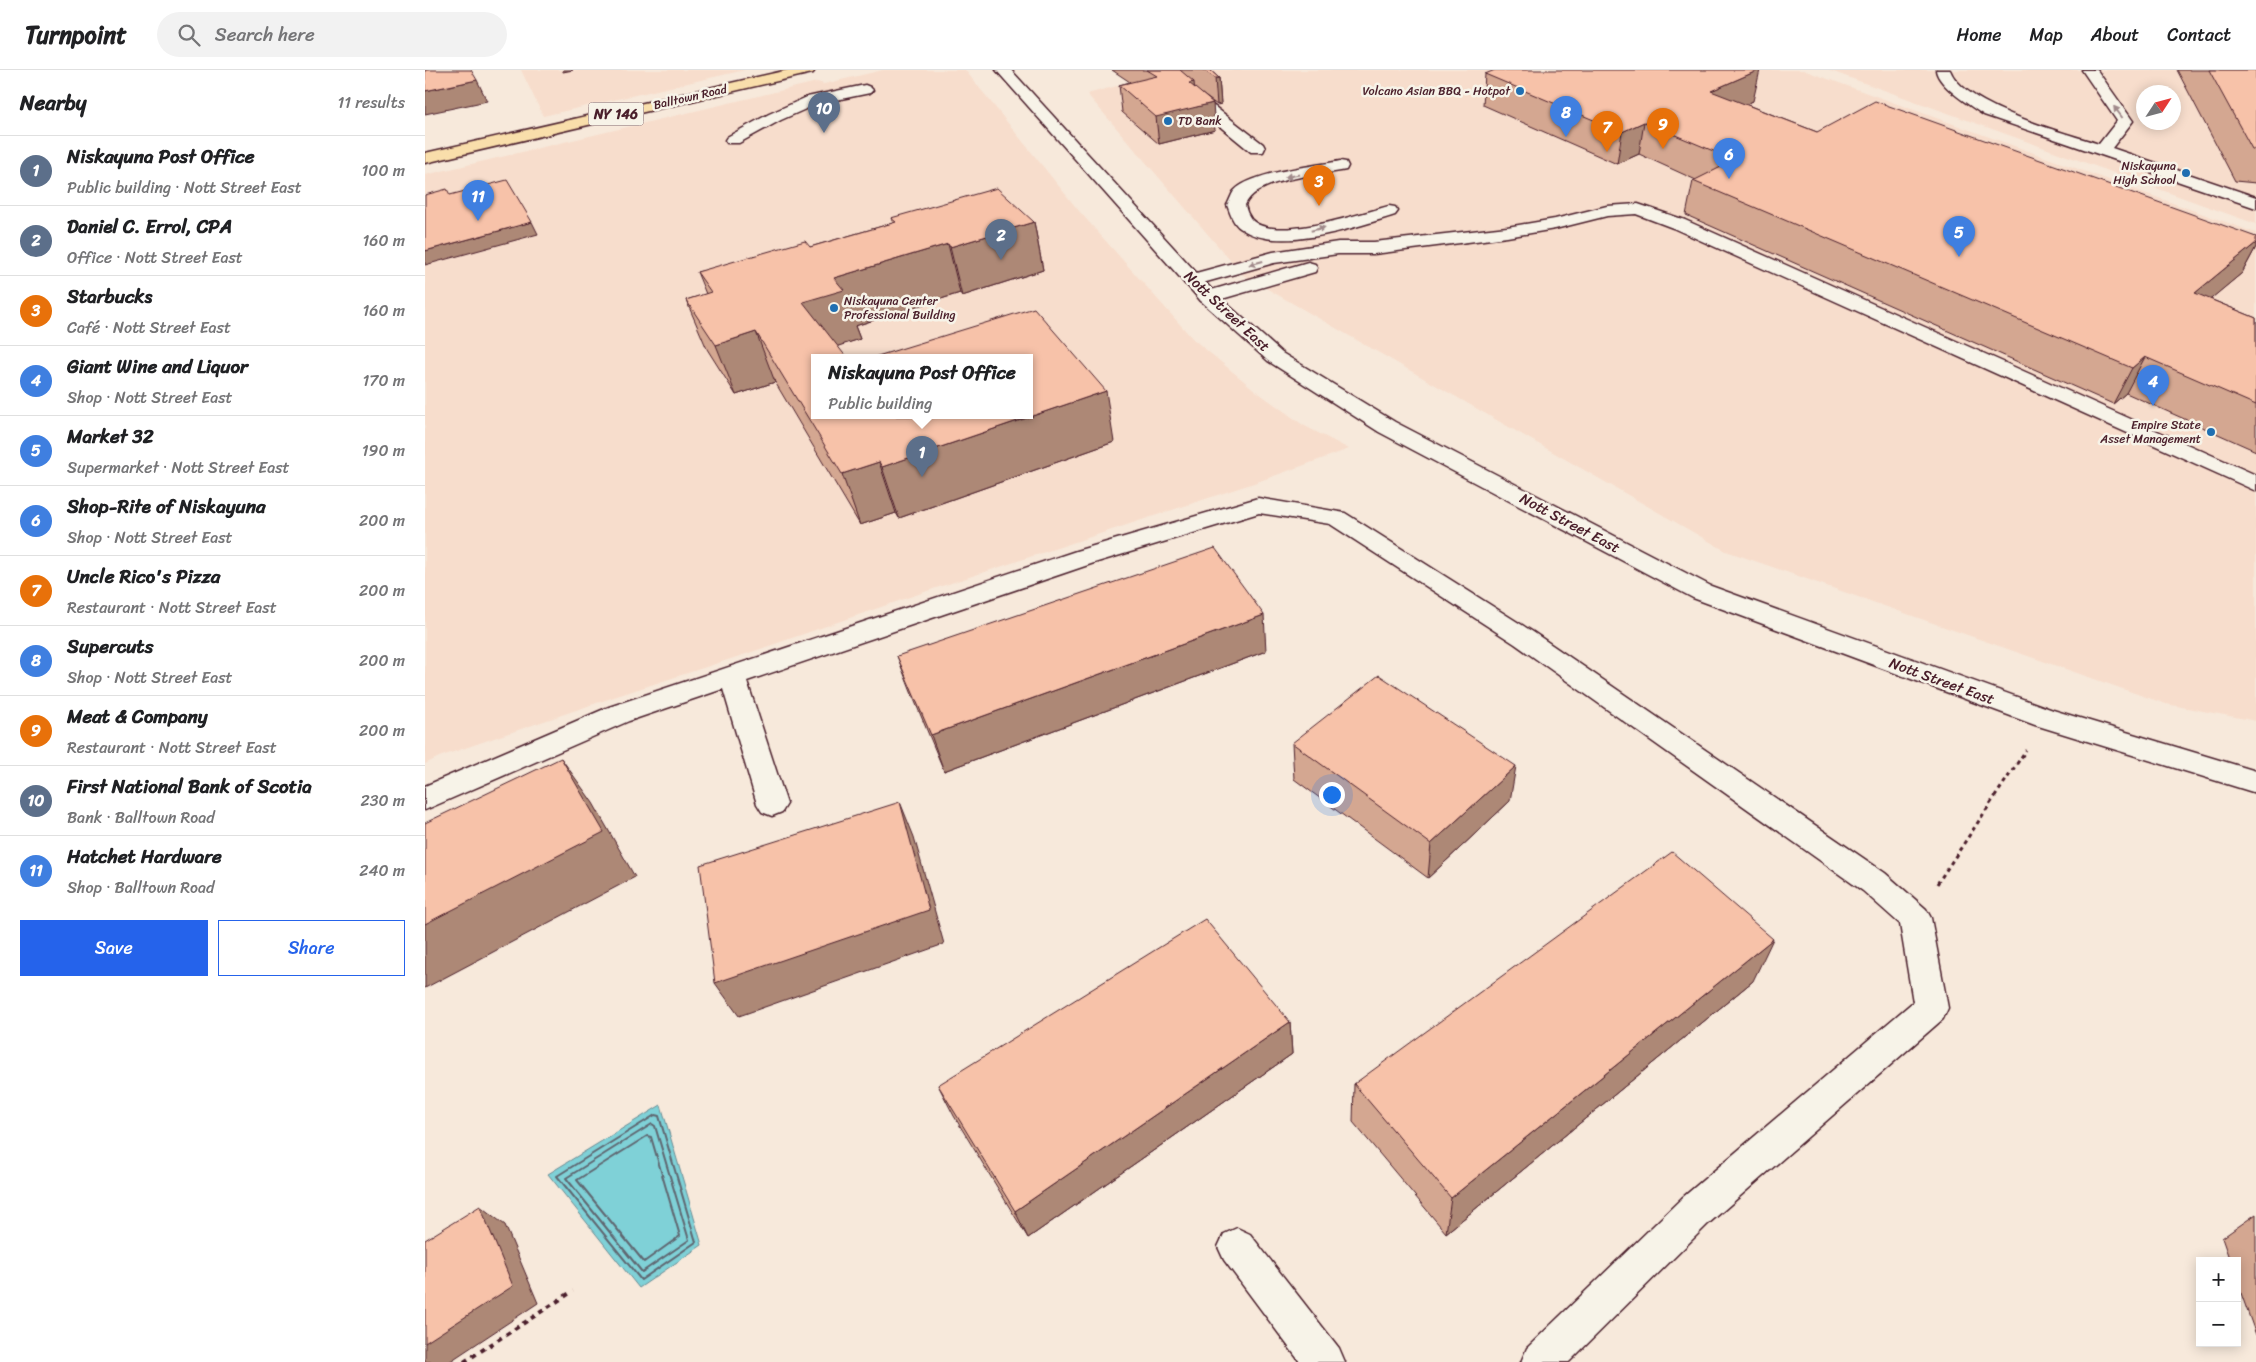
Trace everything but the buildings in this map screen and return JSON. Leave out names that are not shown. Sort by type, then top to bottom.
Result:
[{"type":"main road","name":"Balltown Road","points":[[425,158],[808,70]]},
{"type":"street","name":"Nott Street East","points":[[1004,70],[1200,288],[1275,356],[1387,427],[1702,592],[2045,718],[2256,782]]},
{"type":"street","points":[[2089,70],[2125,121],[2102,151]]},
{"type":"street","points":[[1940,71],[1961,92],[1990,112],[2256,203]]},
{"type":"street","points":[[733,140],[790,122],[865,90]]},
{"type":"street","points":[[1194,91],[1238,123],[1257,148]]},
{"type":"street","points":[[1340,166],[1273,179],[1255,185],[1241,194],[1236,205],[1239,215],[1247,225],[1266,233],[1287,234],[1309,231],[1389,211]]},
{"type":"street","points":[[1200,288],[1374,248],[1516,230],[1555,224],[1607,211],[1638,209],[1679,224],[2256,484]]},
{"type":"street","points":[[425,799],[619,714],[1085,556],[1258,505],[1337,518],[1532,644],[1874,882],[1915,918],[1931,1008],[1695,1211],[1541,1362]]},
{"type":"street","points":[[732,676],[772,804]]},
{"type":"street","points":[[1237,1247],[1325,1362]]},
{"type":"path","points":[[1915,918],[2045,718]]},
{"type":"path","points":[[464,1362],[573,1291]]},
{"type":"shaded area","points":[[521,70],[745,70],[543,116]]},
{"type":"shaded area","points":[[883,70],[965,70],[1079,211],[1193,339],[1256,391],[1303,425],[1349,449],[1257,482],[620,695],[439,757],[425,764],[425,175],[817,82],[824,84]]},
{"type":"shaded area","points":[[1177,70],[1803,70],[2256,233],[2256,721],[2166,704],[1726,551],[1243,275],[1087,94]]},
{"type":"shaded area","name":"Niskayuna High School","points":[[1828,70],[2256,70],[2256,224]]},
{"type":"water","points":[[661,1105],[702,1245],[639,1288],[548,1174]]},
{"type":"place","name":"Volcano Asian BBQ - Hotpot","points":[[1520,91]]},
{"type":"place","name":"TD Bank","points":[[1168,121]]},
{"type":"place","name":"First National Bank of Scotia","points":[[824,133]]},
{"type":"place","name":"Supercuts","points":[[1566,137]]},
{"type":"place","name":"Meat & Company","points":[[1663,149]]},
{"type":"place","name":"Uncle Rico's Pizza","points":[[1607,152]]},
{"type":"place","name":"Niskayuna High School","points":[[2186,173]]},
{"type":"place","name":"Shop-Rite of Niskayuna","points":[[1729,179]]},
{"type":"place","name":"Starbucks","points":[[1319,206]]},
{"type":"place","name":"Hatchet Hardware","points":[[478,221]]},
{"type":"place","name":"Market 32","points":[[1959,257]]},
{"type":"place","name":"Daniel C. Errol, CPA","points":[[1001,260]]},
{"type":"place","name":"Niskayuna Center Professional Building","points":[[834,308]]},
{"type":"place","name":"Giant Wine and Liquor","points":[[2153,406]]},
{"type":"place","name":"Empire State Asset Management","points":[[2211,432]]},
{"type":"place","name":"Niskayuna Post Office","points":[[922,477]]}]
